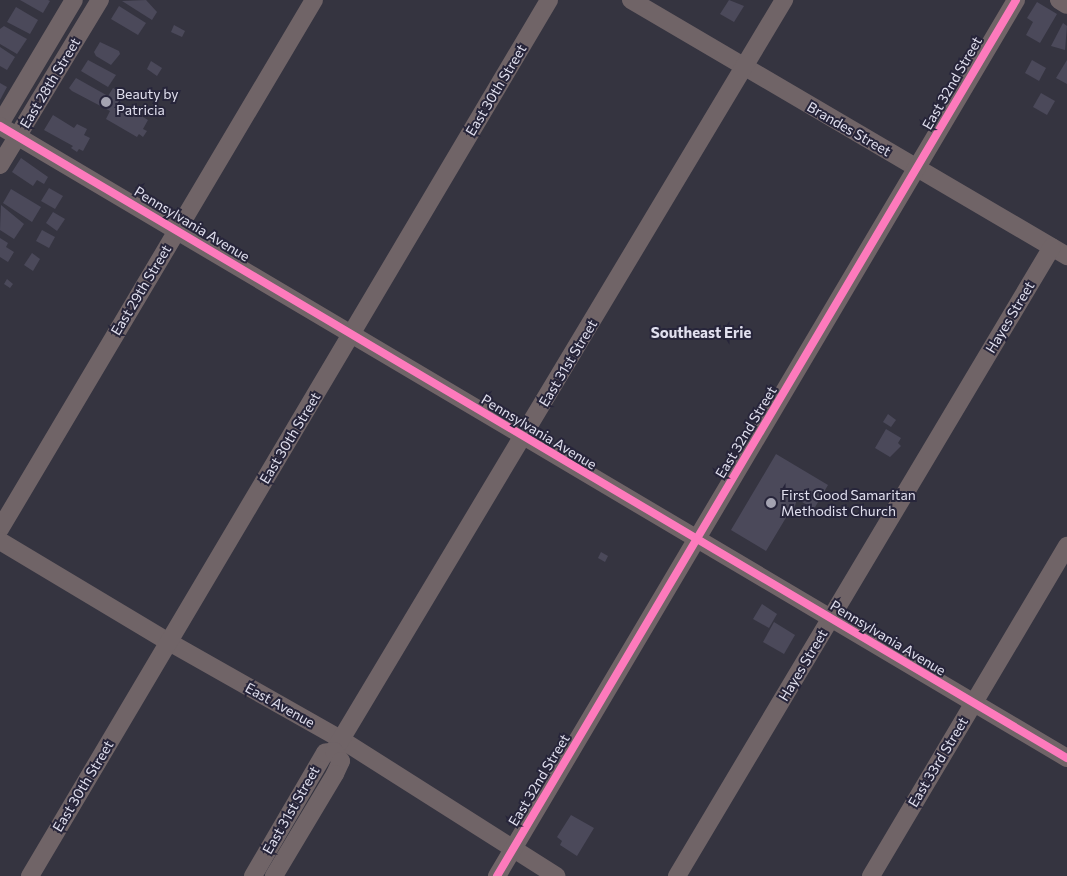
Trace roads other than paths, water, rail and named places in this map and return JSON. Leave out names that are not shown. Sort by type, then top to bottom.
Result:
[{"type":"street","name":"East 28th Street","points":[[0,125],[74,0]]},
{"type":"street","name":"East 28th Street","points":[[0,165],[100,0]]},
{"type":"street","name":"East 29th Street","points":[[0,530],[314,0]]},
{"type":"street","name":"East 30th Street","points":[[30,876],[549,0]]},
{"type":"street","name":"Brandes Street","points":[[631,0],[1059,252]]},
{"type":"street","name":"East 31st Street","points":[[253,876],[325,753],[338,746],[784,0]]},
{"type":"street","name":"East 32nd Street","points":[[497,876],[1016,0]]},
{"type":"street","points":[[1059,0],[1067,5]]},
{"type":"street","name":"Pennsylvania Avenue","points":[[0,125],[352,333],[523,438],[1067,758]]},
{"type":"street","name":"Hayes Street","points":[[677,876],[831,618],[1059,252]]},
{"type":"street","name":"East Avenue","points":[[0,541],[556,876]]},
{"type":"street","name":"East 33rd Street","points":[[871,876],[1067,546]]},
{"type":"street","name":"East 31st Street","points":[[274,876],[338,767],[341,760],[338,746]]},
{"type":"place","name":"Beauty by Patricia","points":[[106,102]]},
{"type":"place","name":"First Good Samaritan Methodist Church","points":[[771,503]]},
{"type":"district","name":"Southeast Erie","points":[[701,333]]}]
